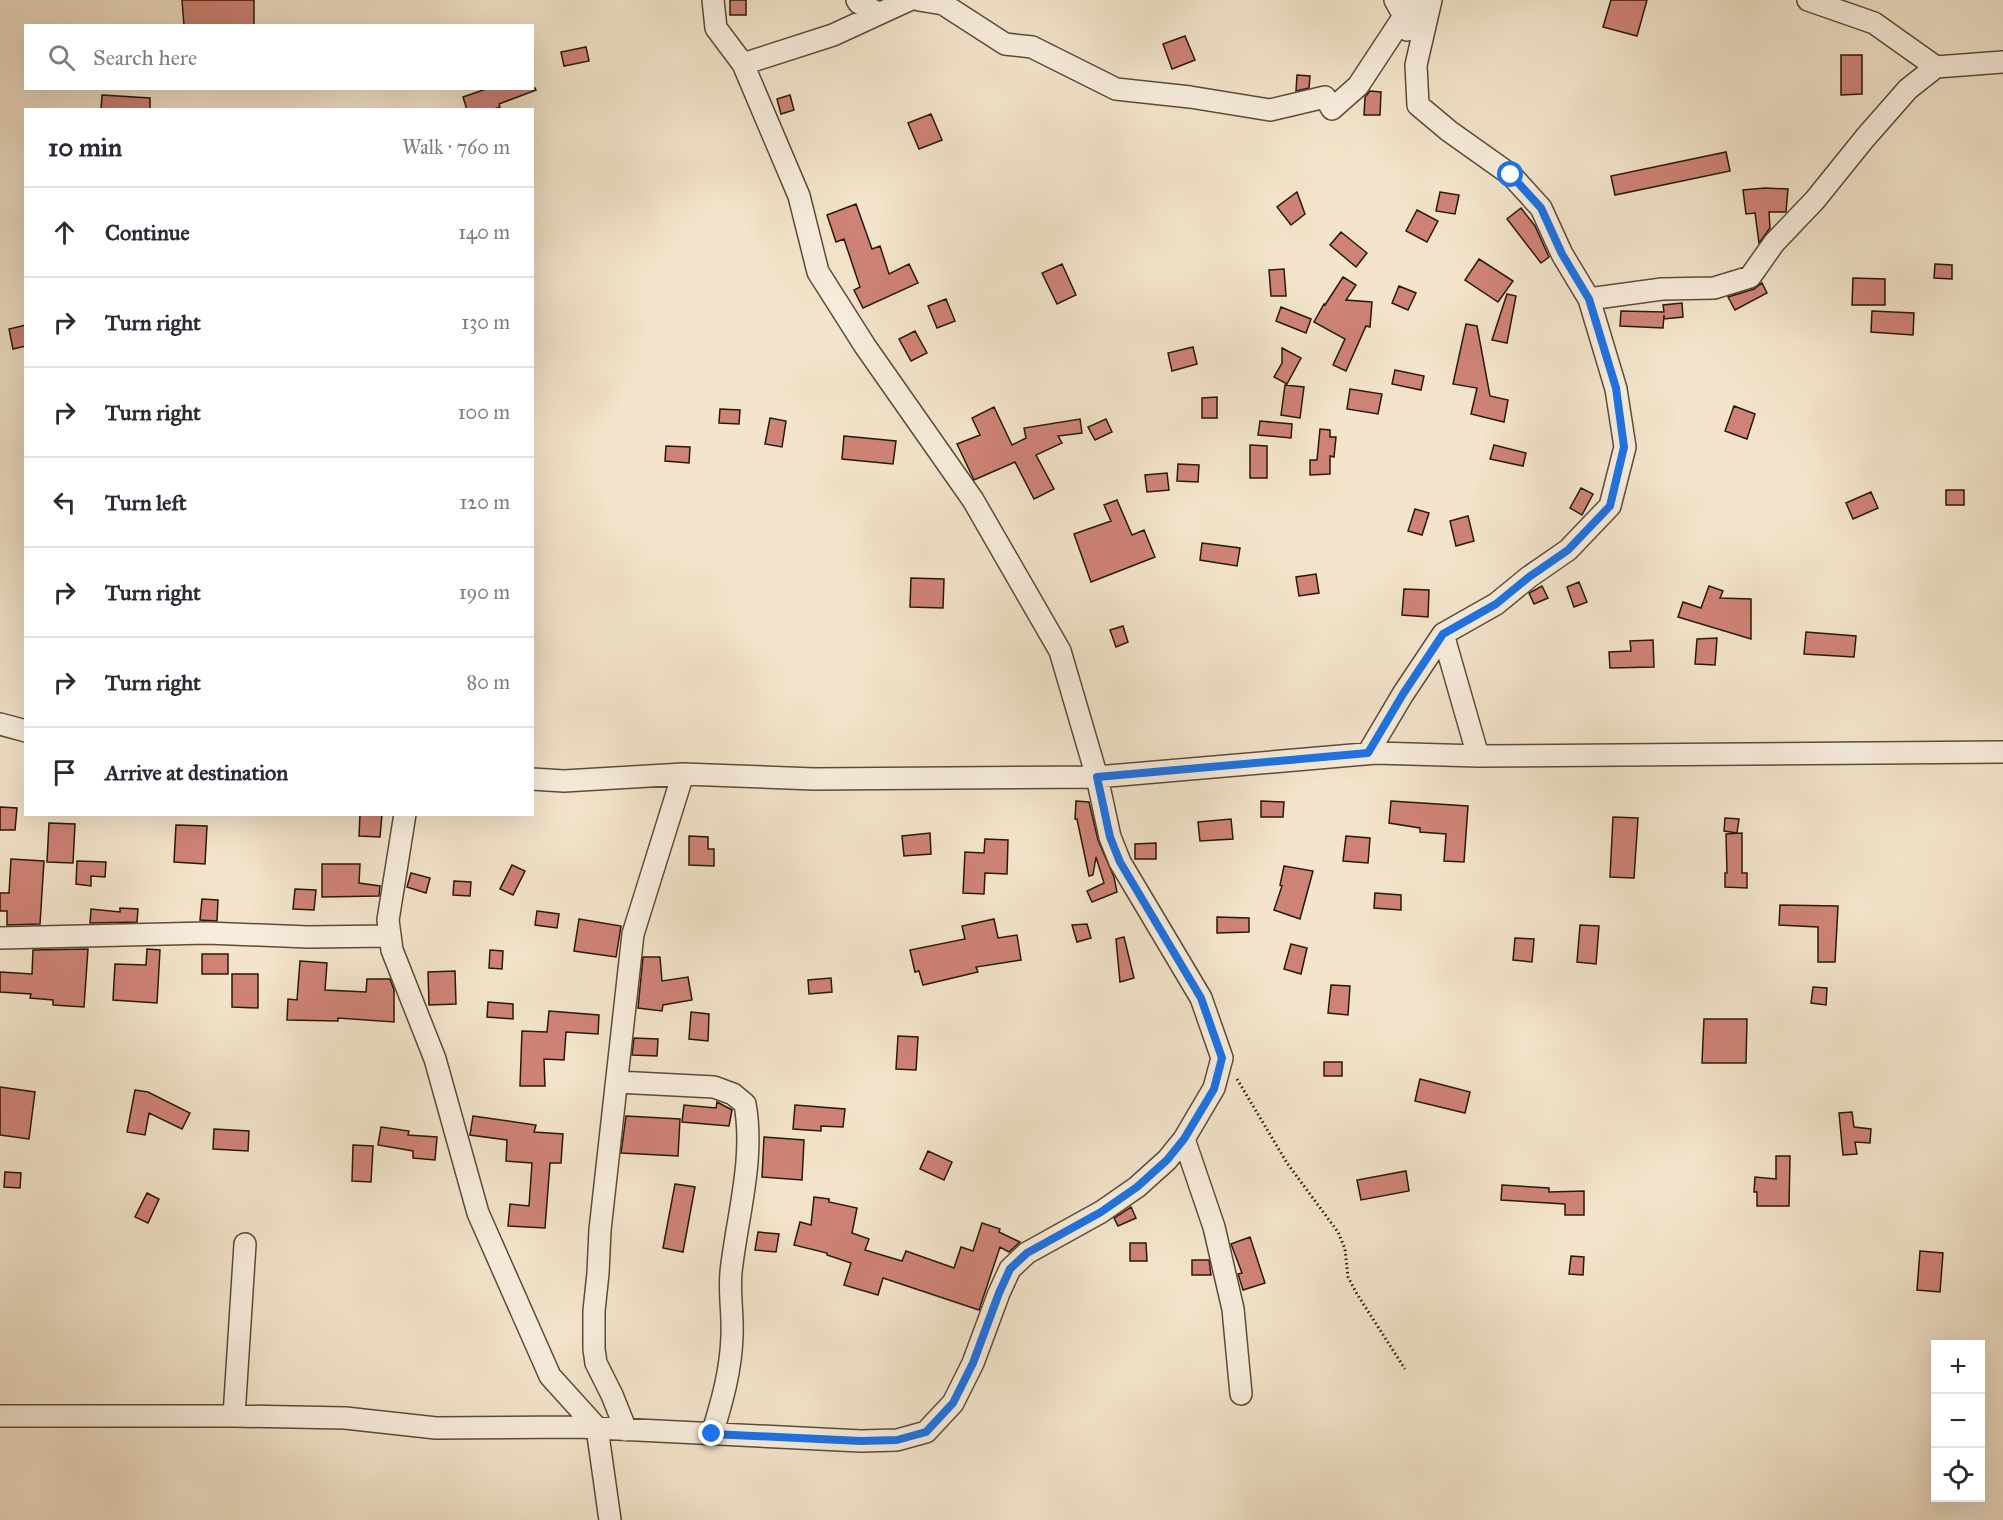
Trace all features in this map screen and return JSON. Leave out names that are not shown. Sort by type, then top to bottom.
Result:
[{"type":"street","points":[[0,1416],[345,1418],[461,1429],[597,1428],[861,1441],[897,1440],[926,1432],[953,1403],[973,1363],[1010,1269],[1027,1253],[1101,1212],[1137,1187],[1167,1160],[1184,1139],[1214,1089],[1222,1058],[1201,998],[1120,862],[1110,837],[1097,777],[1060,651],[973,500],[865,346],[818,272],[799,196],[743,64],[716,28],[713,0]]},
{"type":"street","points":[[857,0],[878,14]]},
{"type":"street","points":[[743,64],[833,35],[909,0]]},
{"type":"street","points":[[919,0],[943,4],[1005,44],[1032,47],[1116,89],[1190,97],[1270,110],[1325,97],[1332,109],[1358,86],[1399,8],[1424,0]]},
{"type":"street","points":[[1416,65],[1431,0]]},
{"type":"street","points":[[1808,0],[1874,23],[1936,68]]},
{"type":"street","points":[[1368,753],[1403,694],[1443,634],[1496,604],[1529,577],[1568,550],[1610,506],[1624,447],[1616,388],[1589,299],[1562,254],[1541,208],[1511,175],[1449,131],[1418,105],[1416,65],[1399,8]]},
{"type":"street","points":[[1589,299],[1662,289],[1714,288],[1749,277],[1774,243],[1815,200],[1908,89],[1936,68],[2003,62]]},
{"type":"street","points":[[1443,634],[1478,756]]},
{"type":"street","points":[[0,726],[24,731]]},
{"type":"street","points":[[534,778],[564,781],[683,774],[814,779],[1097,777],[1368,753],[1478,756],[2003,752]]},
{"type":"street","points":[[626,1430],[596,1363],[594,1349],[594,1311],[600,1230],[607,1150],[617,1082],[618,1053],[633,934],[683,774]]},
{"type":"street","points":[[405,816],[388,920],[392,950],[435,1059],[478,1213],[550,1376],[597,1428],[609,1520]]},
{"type":"street","points":[[0,938],[207,933],[308,937],[390,936]]},
{"type":"street","points":[[617,1082],[714,1087],[733,1094],[745,1104],[749,1123],[743,1196],[730,1281],[732,1336],[726,1389],[712,1434]]},
{"type":"street","points":[[1184,1139],[1214,1227],[1233,1309],[1241,1394]]},
{"type":"street","points":[[234,1416],[246,1244]]},
{"type":"path","points":[[1222,1058],[1268,1128],[1287,1163],[1338,1232],[1345,1249],[1348,1277],[1406,1369]]},
{"type":"building","points":[[182,0],[254,0],[254,24],[184,24]]},
{"type":"building","points":[[730,0],[746,0],[746,15],[730,15]]},
{"type":"building","points":[[1611,0],[1647,0],[1637,36],[1603,27]]},
{"type":"building","points":[[1185,36],[1195,60],[1172,69],[1163,44]]},
{"type":"building","points":[[586,47],[589,61],[564,66],[561,52]]},
{"type":"building","points":[[1841,55],[1862,55],[1862,94],[1841,95]]},
{"type":"building","points":[[1297,75],[1310,76],[1309,88],[1296,91]]},
{"type":"building","points":[[535,88],[536,90],[499,104],[500,107],[497,108],[466,108],[463,97],[483,90],[534,90]]},
{"type":"building","points":[[1370,91],[1381,92],[1380,115],[1364,115],[1365,97]]},
{"type":"building","points":[[102,95],[150,98],[150,108],[101,108]]},
{"type":"building","points":[[790,95],[794,110],[781,114],[777,99]]},
{"type":"building","points":[[931,114],[942,140],[919,149],[908,123]]},
{"type":"building","points":[[1726,152],[1730,171],[1615,195],[1611,176]]},
{"type":"building","points":[[1788,189],[1786,212],[1769,212],[1770,228],[1759,243],[1755,213],[1746,214],[1743,190]]},
{"type":"building","points":[[1297,192],[1305,214],[1291,225],[1277,207]]},
{"type":"building","points":[[1440,192],[1459,195],[1455,214],[1436,211]]},
{"type":"building","points":[[856,204],[872,249],[880,246],[889,274],[909,264],[918,283],[863,308],[854,290],[860,287],[844,239],[836,242],[827,215]]},
{"type":"building","points":[[1521,208],[1535,226],[1549,257],[1541,263],[1507,219]]},
{"type":"building","points":[[1417,210],[1438,221],[1427,242],[1406,231]]},
{"type":"building","points":[[1341,232],[1367,253],[1356,267],[1330,245]]},
{"type":"building","points":[[1479,259],[1513,281],[1498,302],[1465,280]]},
{"type":"building","points":[[1062,264],[1076,295],[1057,304],[1042,273]]},
{"type":"building","points":[[1935,264],[1952,265],[1952,279],[1934,278]]},
{"type":"building","points":[[1284,269],[1286,296],[1271,296],[1269,270]]},
{"type":"building","points":[[1343,277],[1356,285],[1346,300],[1372,302],[1370,327],[1366,326],[1346,371],[1333,365],[1345,339],[1314,322]]},
{"type":"building","points":[[1853,278],[1885,279],[1885,305],[1852,305]]},
{"type":"building","points":[[1762,283],[1767,293],[1735,310],[1728,297],[1754,289]]},
{"type":"building","points":[[1399,286],[1416,293],[1408,310],[1392,303]]},
{"type":"building","points":[[1507,294],[1516,296],[1507,343],[1492,340]]},
{"type":"building","points":[[946,299],[955,321],[937,328],[928,306]]},
{"type":"building","points":[[1682,303],[1683,317],[1664,319],[1664,315],[1663,328],[1620,326],[1621,311],[1664,312],[1663,305]]},
{"type":"building","points":[[1281,307],[1311,319],[1306,333],[1276,321]]},
{"type":"building","points":[[1872,311],[1914,313],[1913,335],[1871,332]]},
{"type":"building","points":[[1466,324],[1477,326],[1490,396],[1508,400],[1504,422],[1471,414],[1477,388],[1453,384]]},
{"type":"building","points":[[24,325],[24,346],[13,349],[9,329]]},
{"type":"building","points":[[915,331],[927,353],[911,361],[899,339]]},
{"type":"building","points":[[1193,347],[1197,364],[1172,371],[1168,353]]},
{"type":"building","points":[[1282,348],[1301,358],[1287,384],[1274,377],[1282,363]]},
{"type":"building","points":[[1395,370],[1424,376],[1421,390],[1392,384]]},
{"type":"building","points":[[1285,385],[1304,387],[1300,418],[1281,415]]},
{"type":"building","points":[[1350,389],[1382,394],[1378,414],[1347,409]]},
{"type":"building","points":[[1217,397],[1217,418],[1202,418],[1202,398]]},
{"type":"building","points":[[1734,406],[1755,414],[1747,439],[1725,431]]},
{"type":"building","points":[[994,407],[1012,445],[1026,438],[1024,428],[1080,419],[1082,433],[1058,436],[1062,443],[1036,455],[1054,489],[1034,499],[1015,462],[974,480],[957,444],[980,435],[972,418]]},
{"type":"building","points":[[720,409],[740,410],[739,424],[719,423]]},
{"type":"building","points":[[770,418],[786,421],[782,447],[765,444]]},
{"type":"building","points":[[1106,419],[1112,432],[1095,440],[1088,427]]},
{"type":"building","points":[[1260,421],[1292,424],[1291,438],[1258,435]]},
{"type":"building","points":[[1320,429],[1330,430],[1330,437],[1336,437],[1334,457],[1330,456],[1330,474],[1310,475],[1310,460],[1317,460]]},
{"type":"building","points":[[844,436],[896,441],[893,464],[842,459]]},
{"type":"building","points":[[1250,445],[1267,446],[1267,478],[1250,478]]},
{"type":"building","points":[[1494,445],[1526,453],[1523,466],[1490,459]]},
{"type":"building","points":[[666,446],[690,447],[689,463],[665,461]]},
{"type":"building","points":[[1178,464],[1199,465],[1198,482],[1177,481]]},
{"type":"building","points":[[1167,473],[1169,490],[1147,492],[1145,475]]},
{"type":"building","points":[[1581,488],[1593,494],[1582,515],[1570,508]]},
{"type":"building","points":[[1946,490],[1964,490],[1964,505],[1946,505]]},
{"type":"building","points":[[1871,492],[1878,508],[1853,519],[1846,503]]},
{"type":"building","points":[[1117,500],[1132,535],[1144,530],[1155,557],[1091,582],[1074,534],[1111,521],[1104,505]]},
{"type":"building","points":[[1415,509],[1429,513],[1422,535],[1408,531]]},
{"type":"building","points":[[1468,516],[1474,541],[1456,546],[1450,521]]},
{"type":"building","points":[[1202,543],[1240,548],[1237,566],[1200,560]]},
{"type":"building","points":[[1316,574],[1319,593],[1299,596],[1296,577]]},
{"type":"building","points":[[911,578],[944,579],[943,608],[910,607]]},
{"type":"building","points":[[1579,582],[1587,602],[1574,607],[1567,587]]},
{"type":"building","points":[[1542,586],[1548,598],[1534,604],[1529,593]]},
{"type":"building","points":[[1709,586],[1723,591],[1720,598],[1751,599],[1751,639],[1678,617],[1683,602],[1701,608]]},
{"type":"building","points":[[1404,589],[1429,590],[1428,617],[1402,615]]},
{"type":"building","points":[[1123,626],[1128,642],[1116,647],[1110,630]]},
{"type":"building","points":[[1806,632],[1856,636],[1854,657],[1804,654]]},
{"type":"building","points":[[1717,638],[1715,665],[1695,664],[1697,639]]},
{"type":"building","points":[[1653,640],[1654,667],[1610,668],[1609,652],[1631,651],[1630,641]]},
{"type":"building","points":[[1076,801],[1089,802],[1098,840],[1114,877],[1117,892],[1092,902],[1087,891],[1104,883],[1096,857],[1093,875],[1089,876],[1077,819],[1075,819]]},
{"type":"building","points":[[1261,801],[1284,802],[1283,817],[1261,817]]},
{"type":"building","points":[[1391,801],[1468,806],[1464,862],[1444,861],[1446,834],[1420,832],[1420,828],[1389,823]]},
{"type":"building","points":[[0,807],[17,808],[15,830],[0,830]]},
{"type":"building","points":[[360,816],[382,816],[380,837],[359,836]]},
{"type":"building","points":[[1613,817],[1638,818],[1634,878],[1610,877]]},
{"type":"building","points":[[1725,818],[1739,819],[1737,833],[1724,831]]},
{"type":"building","points":[[1231,819],[1233,839],[1200,841],[1198,822]]},
{"type":"building","points":[[49,823],[75,824],[73,863],[47,862]]},
{"type":"building","points":[[176,825],[207,826],[205,864],[174,862]]},
{"type":"building","points":[[930,833],[931,854],[904,856],[902,836]]},
{"type":"building","points":[[1742,833],[1742,873],[1747,873],[1747,888],[1725,887],[1726,834]]},
{"type":"building","points":[[689,836],[708,837],[708,849],[714,849],[714,866],[689,865]]},
{"type":"building","points":[[1346,836],[1370,838],[1368,863],[1343,861]]},
{"type":"building","points":[[985,839],[1008,840],[1007,874],[985,873],[984,894],[963,893],[965,852],[984,853]]},
{"type":"building","points":[[1156,843],[1156,859],[1135,859],[1135,844]]},
{"type":"building","points":[[11,859],[44,861],[40,924],[7,925],[7,911],[0,911],[0,893],[9,893]]},
{"type":"building","points":[[77,861],[106,862],[105,877],[91,876],[91,886],[76,884]]},
{"type":"building","points":[[322,864],[360,864],[359,883],[380,886],[379,896],[322,897]]},
{"type":"building","points":[[512,865],[525,871],[513,895],[500,889]]},
{"type":"building","points":[[1284,866],[1313,871],[1300,919],[1274,910],[1282,886],[1280,885]]},
{"type":"building","points":[[411,873],[430,878],[426,893],[407,887]]},
{"type":"building","points":[[454,881],[471,882],[470,896],[453,895]]},
{"type":"building","points":[[295,889],[316,890],[314,910],[293,909]]},
{"type":"building","points":[[1375,893],[1401,895],[1401,910],[1374,908]]},
{"type":"building","points":[[202,899],[218,900],[217,921],[200,920]]},
{"type":"building","points":[[1780,905],[1838,906],[1835,962],[1818,962],[1818,927],[1779,925]]},
{"type":"building","points":[[120,908],[138,909],[137,922],[90,923],[91,909],[120,912]]},
{"type":"building","points":[[537,911],[559,914],[557,928],[535,925]]},
{"type":"building","points":[[1217,917],[1249,918],[1249,932],[1217,933]]},
{"type":"building","points":[[579,919],[621,926],[616,957],[574,951]]},
{"type":"building","points":[[994,919],[998,938],[1017,935],[1021,960],[976,967],[978,972],[923,985],[919,971],[915,972],[910,950],[965,939],[962,926]]},
{"type":"building","points":[[1087,924],[1091,938],[1077,942],[1072,925]]},
{"type":"building","points":[[1580,925],[1599,926],[1596,964],[1577,962]]},
{"type":"building","points":[[1124,937],[1134,978],[1120,982],[1116,939]]},
{"type":"building","points":[[1515,938],[1534,939],[1532,962],[1513,960]]},
{"type":"building","points":[[1291,944],[1307,948],[1301,974],[1284,969]]},
{"type":"building","points":[[88,949],[84,1007],[53,1005],[53,1000],[30,998],[31,994],[0,992],[0,972],[32,974],[33,950]]},
{"type":"building","points":[[147,949],[160,950],[157,1003],[113,1000],[115,964],[146,965]]},
{"type":"building","points":[[490,950],[503,951],[502,969],[489,968]]},
{"type":"building","points":[[202,954],[228,954],[228,974],[202,974]]},
{"type":"building","points":[[643,957],[660,957],[662,981],[688,977],[692,1000],[663,1005],[662,1011],[638,1008]]},
{"type":"building","points":[[300,961],[327,963],[325,990],[366,992],[367,979],[390,979],[394,990],[394,1022],[338,1018],[338,1021],[287,1020],[288,999],[297,1000]]},
{"type":"building","points":[[455,971],[456,1004],[429,1005],[428,972]]},
{"type":"building","points":[[232,974],[258,974],[258,1008],[232,1007]]},
{"type":"building","points":[[831,978],[832,992],[809,994],[808,980]]},
{"type":"building","points":[[1331,985],[1350,986],[1348,1015],[1328,1013]]},
{"type":"building","points":[[1813,987],[1827,988],[1826,1005],[1811,1003]]},
{"type":"building","points":[[488,1002],[513,1004],[513,1019],[487,1017]]},
{"type":"building","points":[[549,1011],[599,1015],[598,1034],[566,1032],[564,1060],[544,1059],[545,1086],[520,1086],[522,1031],[547,1032]]},
{"type":"building","points":[[691,1012],[709,1014],[708,1041],[689,1039]]},
{"type":"building","points":[[1704,1019],[1747,1019],[1746,1063],[1702,1063]]},
{"type":"building","points":[[898,1036],[918,1037],[916,1070],[896,1069]]},
{"type":"building","points":[[634,1038],[658,1039],[657,1056],[632,1055]]},
{"type":"building","points":[[1324,1062],[1342,1062],[1342,1076],[1324,1076]]},
{"type":"building","points":[[1420,1079],[1470,1092],[1465,1113],[1415,1101]]},
{"type":"building","points":[[0,1087],[35,1092],[29,1139],[0,1135]]},
{"type":"building","points":[[135,1090],[148,1092],[190,1113],[182,1129],[149,1113],[145,1135],[127,1132]]},
{"type":"building","points":[[717,1102],[732,1110],[729,1126],[682,1122],[684,1105],[716,1108]]},
{"type":"building","points":[[795,1105],[845,1109],[843,1127],[821,1126],[821,1131],[793,1129]]},
{"type":"building","points":[[1852,1112],[1854,1127],[1871,1129],[1870,1143],[1855,1142],[1857,1154],[1843,1155],[1839,1113]]},
{"type":"building","points":[[473,1116],[536,1125],[534,1132],[563,1134],[561,1163],[550,1163],[545,1228],[508,1226],[510,1204],[529,1206],[532,1163],[506,1161],[507,1140],[470,1135]]},
{"type":"building","points":[[626,1116],[680,1119],[678,1156],[621,1153]]},
{"type":"building","points":[[381,1127],[409,1131],[408,1135],[437,1137],[435,1160],[413,1158],[413,1151],[378,1145]]},
{"type":"building","points":[[214,1129],[249,1131],[248,1151],[213,1149]]},
{"type":"building","points":[[764,1137],[804,1140],[802,1180],[762,1177]]},
{"type":"building","points":[[353,1145],[373,1146],[371,1182],[352,1181]]},
{"type":"building","points":[[928,1151],[952,1162],[944,1180],[920,1169]]},
{"type":"building","points":[[1776,1156],[1790,1156],[1789,1206],[1757,1206],[1757,1192],[1754,1192],[1755,1177],[1776,1179]]},
{"type":"building","points":[[1406,1171],[1409,1191],[1361,1200],[1357,1180]]},
{"type":"building","points":[[5,1172],[21,1173],[20,1188],[4,1187]]},
{"type":"building","points":[[675,1184],[695,1187],[683,1252],[663,1248]]},
{"type":"building","points":[[1502,1185],[1549,1188],[1549,1192],[1584,1191],[1584,1215],[1565,1215],[1565,1204],[1501,1200]]},
{"type":"building","points":[[147,1193],[159,1199],[148,1223],[135,1217]]},
{"type":"building","points":[[814,1197],[857,1208],[852,1233],[869,1239],[865,1250],[902,1261],[906,1251],[954,1268],[961,1247],[973,1251],[982,1223],[1000,1229],[999,1232],[1020,1242],[1009,1252],[1000,1247],[979,1310],[883,1278],[878,1295],[844,1285],[851,1263],[827,1255],[827,1253],[794,1245],[800,1222],[811,1225]]},
{"type":"building","points":[[1131,1207],[1136,1218],[1118,1226],[1114,1218]]},
{"type":"building","points":[[758,1232],[779,1234],[776,1252],[755,1250]]},
{"type":"building","points":[[1250,1237],[1265,1283],[1243,1290],[1238,1274],[1242,1273],[1231,1244]]},
{"type":"building","points":[[1130,1243],[1146,1243],[1147,1261],[1130,1261]]},
{"type":"building","points":[[1920,1251],[1943,1253],[1940,1292],[1917,1290]]},
{"type":"building","points":[[1571,1256],[1584,1257],[1583,1275],[1569,1274]]},
{"type":"building","points":[[1192,1260],[1209,1260],[1211,1275],[1192,1275]]},
{"type":"route","points":[[712,1434],[861,1441],[897,1440],[926,1432],[953,1403],[973,1363],[1010,1269],[1027,1253],[1101,1212],[1137,1187],[1167,1160],[1184,1139],[1214,1089],[1222,1058],[1201,998],[1120,862],[1110,837],[1097,777],[1368,753],[1403,694],[1443,634],[1496,604],[1529,577],[1568,550],[1610,506],[1624,447],[1616,388],[1589,299],[1562,254],[1541,208],[1511,175]]}]
